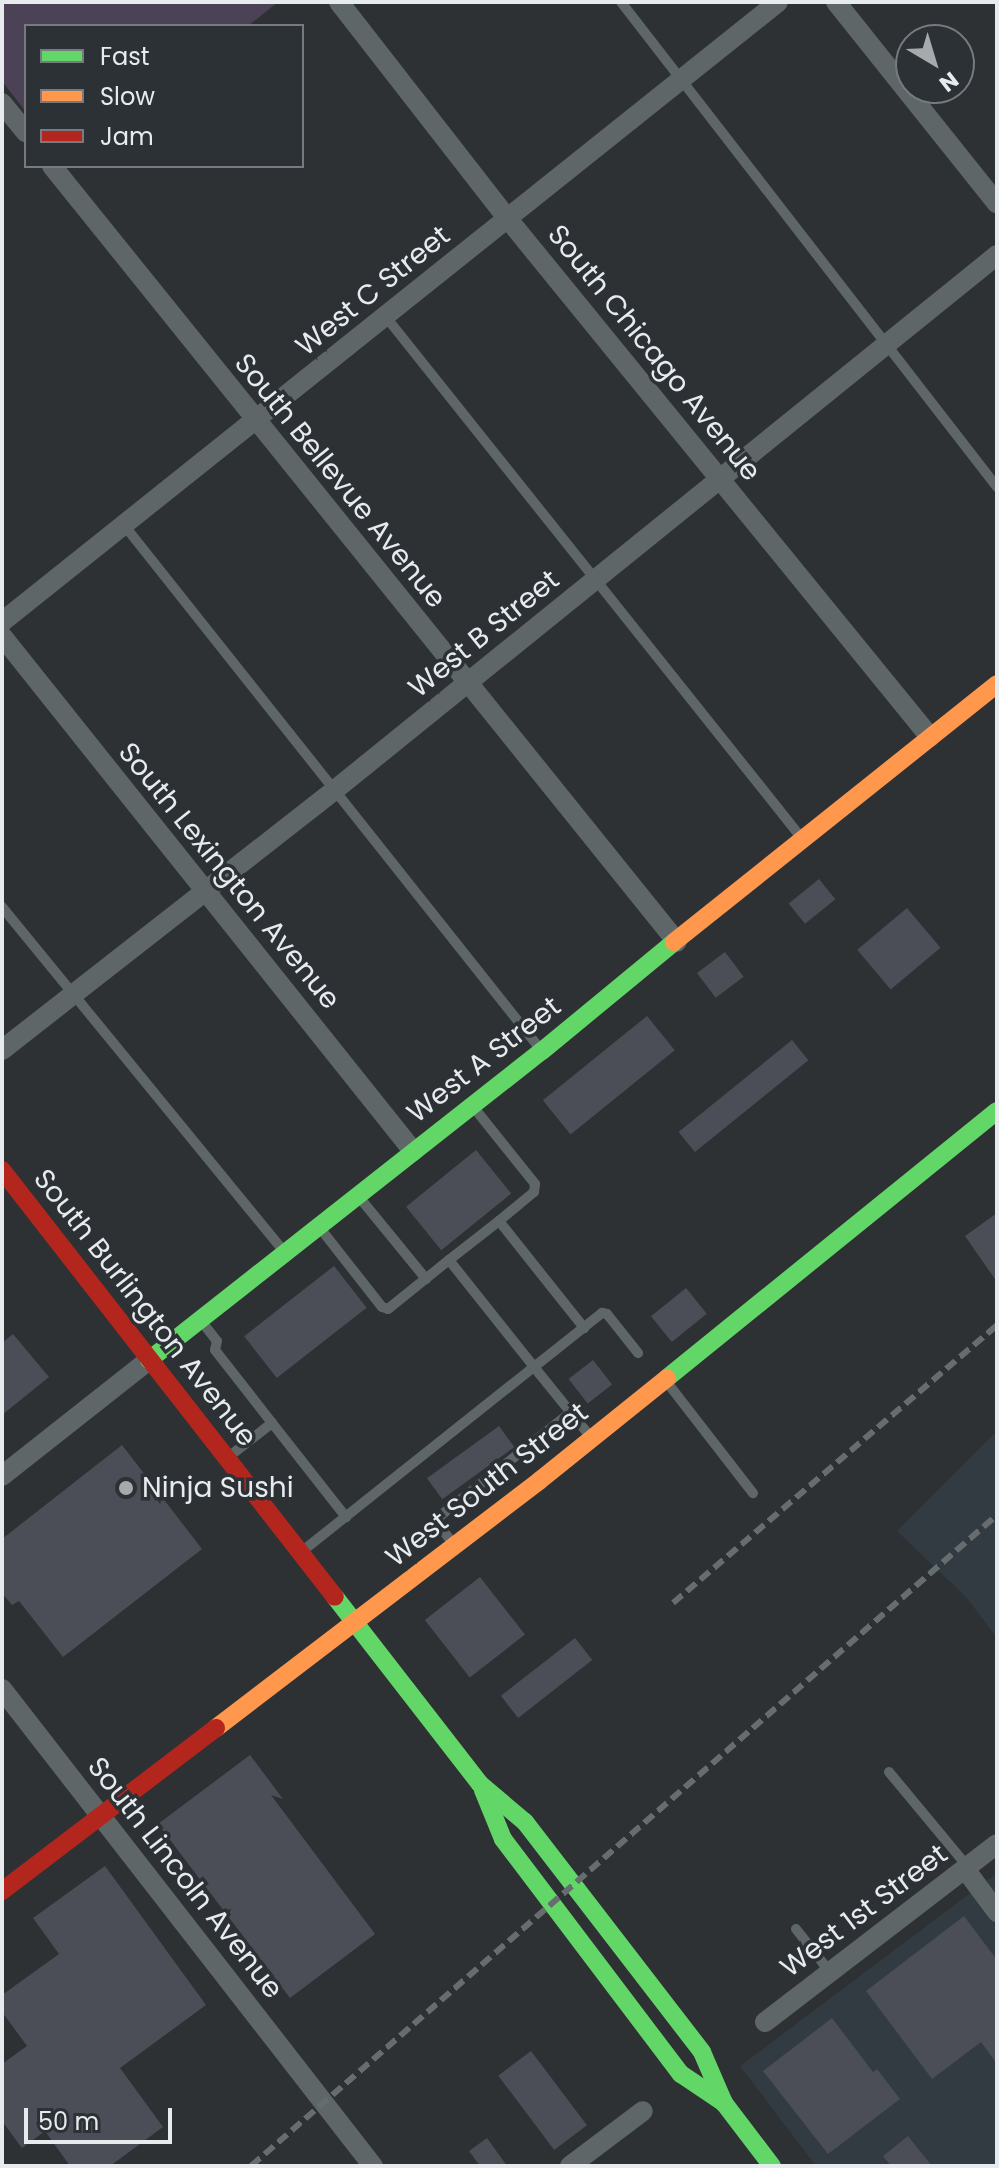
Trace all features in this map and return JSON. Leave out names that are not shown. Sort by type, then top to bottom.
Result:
[{"type":"main road","name":"West A Street","points":[[149,1360],[542,1051],[801,837],[997,684]]},
{"type":"main road","name":"West South Street","points":[[2,1891],[455,1546],[997,1111]]},
{"type":"main road","name":"South Burlington Avenue","points":[[2,1170],[480,1784]]},
{"type":"main road","points":[[480,1784],[503,1839],[681,2074],[724,2103]]},
{"type":"main road","points":[[480,1784],[525,1822],[702,2052],[724,2103],[772,2166]]},
{"type":"street","name":"South Chicago Avenue","points":[[339,2],[508,219],[930,737]]},
{"type":"street","name":"West C Street","points":[[2,622],[778,2]]},
{"type":"street","points":[[836,2],[997,204]]},
{"type":"street","points":[[2,103],[24,130]]},
{"type":"street","name":"South Bellevue Avenue","points":[[54,168],[677,942]]},
{"type":"street","name":"West B Street","points":[[2,1050],[336,789],[997,255]]},
{"type":"street","name":"South Lexington Avenue","points":[[2,636],[413,1151]]},
{"type":"street","name":"West A Street","points":[[2,1476],[149,1360]]},
{"type":"street","name":"South Lincoln Avenue","points":[[2,1689],[373,2166]]},
{"type":"street","name":"West 1st Street","points":[[765,2022],[997,1844]]},
{"type":"street","points":[[966,1868],[997,1912]]},
{"type":"street","points":[[570,2166],[643,2111]]},
{"type":"lane","points":[[621,2],[997,487]]},
{"type":"lane","points":[[386,317],[801,837]]},
{"type":"lane","points":[[124,525],[542,1051]]},
{"type":"lane","points":[[2,907],[71,995],[285,1252]]},
{"type":"lane","points":[[318,1226],[382,1307],[388,1309],[534,1192],[535,1184],[473,1105]]},
{"type":"lane","points":[[358,1195],[426,1279]]},
{"type":"lane","points":[[499,1221],[584,1328]]},
{"type":"lane","points":[[449,1260],[592,1438]]},
{"type":"lane","points":[[300,1553],[602,1313],[607,1314],[638,1353]]},
{"type":"lane","points":[[200,1320],[217,1341],[215,1350],[346,1517]]},
{"type":"lane","points":[[665,1380],[753,1493]]},
{"type":"lane","points":[[455,1546],[438,1524],[440,1516],[571,1412]]},
{"type":"lane","points":[[226,1459],[272,1423]]},
{"type":"lane","points":[[889,1772],[966,1868]]},
{"type":"lane","points":[[796,1929],[830,1972]]},
{"type":"shaded area","points":[[2,2],[278,2],[250,24],[24,24],[24,109],[2,81]]},
{"type":"shaded area","points":[[997,1431],[997,1638],[966,1597],[897,1531]]},
{"type":"shaded area","points":[[997,1873],[997,2166],[816,2166],[740,2066]]},
{"type":"building","points":[[819,879],[835,899],[805,924],[789,904]]},
{"type":"building","points":[[907,908],[940,948],[891,990],[857,950]]},
{"type":"building","points":[[725,952],[744,977],[716,998],[697,973]]},
{"type":"building","points":[[647,1016],[675,1050],[571,1135],[543,1100]]},
{"type":"building","points":[[792,1040],[808,1060],[695,1152],[679,1132]]},
{"type":"building","points":[[476,1150],[511,1194],[441,1250],[406,1207]]},
{"type":"building","points":[[997,1213],[997,1282],[965,1236]]},
{"type":"building","points":[[334,1266],[367,1308],[277,1378],[244,1336]]},
{"type":"building","points":[[686,1288],[707,1314],[672,1342],[651,1316]]},
{"type":"building","points":[[13,1334],[49,1377],[2,1415],[2,1343]]},
{"type":"building","points":[[593,1360],[612,1384],[588,1404],[569,1379]]},
{"type":"building","points":[[499,1426],[514,1447],[442,1499],[427,1478]]},
{"type":"building","points":[[122,1445],[202,1549],[63,1657],[19,1601],[12,1605],[2,1593],[2,1539]]},
{"type":"building","points":[[480,1577],[525,1635],[470,1678],[425,1620]]},
{"type":"building","points":[[575,1638],[592,1660],[518,1718],[501,1696]]},
{"type":"building","points":[[250,1755],[283,1799],[271,1795],[375,1934],[290,1998],[158,1824]]},
{"type":"building","points":[[105,1866],[206,2005],[120,2068],[163,2127],[110,2166],[70,2166],[45,2131],[22,2148],[2,2121],[2,2064],[27,2046],[2,2012],[2,1995],[59,1954],[33,1918]]},
{"type":"building","points":[[964,1916],[997,1960],[997,2064],[981,2042],[932,2079],[866,1991]]},
{"type":"building","points":[[832,2018],[873,2072],[877,2069],[900,2099],[828,2154],[763,2071]]},
{"type":"building","points":[[531,2051],[587,2125],[554,2150],[498,2076]]},
{"type":"building","points":[[908,2136],[932,2166],[891,2166],[883,2156]]},
{"type":"building","points":[[487,2138],[507,2166],[480,2166],[469,2151]]},
{"type":"railway","points":[[673,1603],[997,1325]]},
{"type":"railway","points":[[251,2166],[997,1515]]},
{"type":"traffic: fast","points":[[149,1360],[542,1051],[674,942]]},
{"type":"traffic: fast","points":[[667,1378],[997,1111]]},
{"type":"traffic: fast","points":[[335,1597],[480,1784],[525,1822],[702,2052],[724,2103],[772,2166]]},
{"type":"traffic: fast","points":[[483,1790],[503,1839],[681,2074],[724,2103]]},
{"type":"traffic: slow","points":[[674,942],[997,684]]},
{"type":"traffic: slow","points":[[216,1728],[539,1481],[667,1378]]},
{"type":"traffic: jam","points":[[2,1170],[335,1597]]},
{"type":"traffic: jam","points":[[2,1891],[216,1728]]},
{"type":"place","name":"Ninja Sushi","points":[[126,1488]]}]
